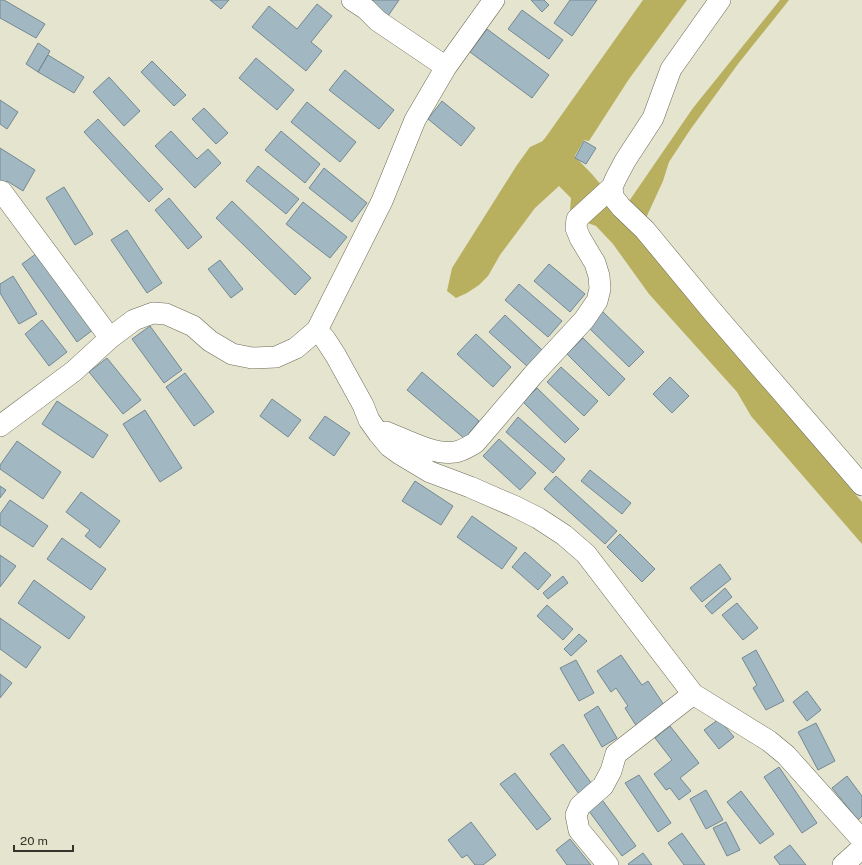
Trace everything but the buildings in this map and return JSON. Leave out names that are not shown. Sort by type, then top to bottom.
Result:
[{"type":"street","points":[[352,0],[366,9],[378,21],[446,67]]},
{"type":"street","points":[[0,426],[74,371],[110,338],[134,320],[153,313],[166,314],[193,326],[210,341],[232,354],[252,358],[276,357],[296,348],[317,330],[382,201],[415,120],[446,67],[494,0]]},
{"type":"street","points":[[379,434],[386,432],[433,451],[444,453],[464,449],[474,443],[533,375],[584,320],[598,301],[600,289],[599,276],[595,263],[580,238],[576,228],[577,219],[607,192],[653,118],[670,69],[720,0]]},
{"type":"street","points":[[0,191],[110,338]]},
{"type":"street","points":[[607,192],[645,230],[712,311],[862,485]]},
{"type":"street","points":[[317,330],[336,356],[363,405],[369,420],[389,446],[430,472],[516,507],[538,518],[564,535],[586,554],[693,694],[769,741],[786,755],[862,840]]},
{"type":"street","points":[[608,865],[579,830],[576,815],[580,806],[603,786],[611,771],[616,754],[693,694]]},
{"type":"street","points":[[843,865],[862,848]]},
{"type":"shaded area","points":[[643,0],[687,0],[629,79],[589,141],[584,140],[573,159],[566,176],[578,182],[593,198],[578,212],[570,210],[571,198],[559,186],[535,208],[500,255],[488,276],[479,285],[456,298],[447,291],[452,268],[517,165],[530,147],[543,141]]},
{"type":"shaded area","points":[[780,0],[789,0],[738,64],[690,130],[669,162],[663,181],[646,218],[625,207],[693,108]]},
{"type":"shaded area","points":[[603,205],[619,221],[632,225],[641,230],[639,239],[862,502],[862,544],[751,416],[737,392],[649,294],[613,244],[596,226],[585,222]]},
{"type":"waterway","points":[[551,147],[584,181],[629,234]]}]
